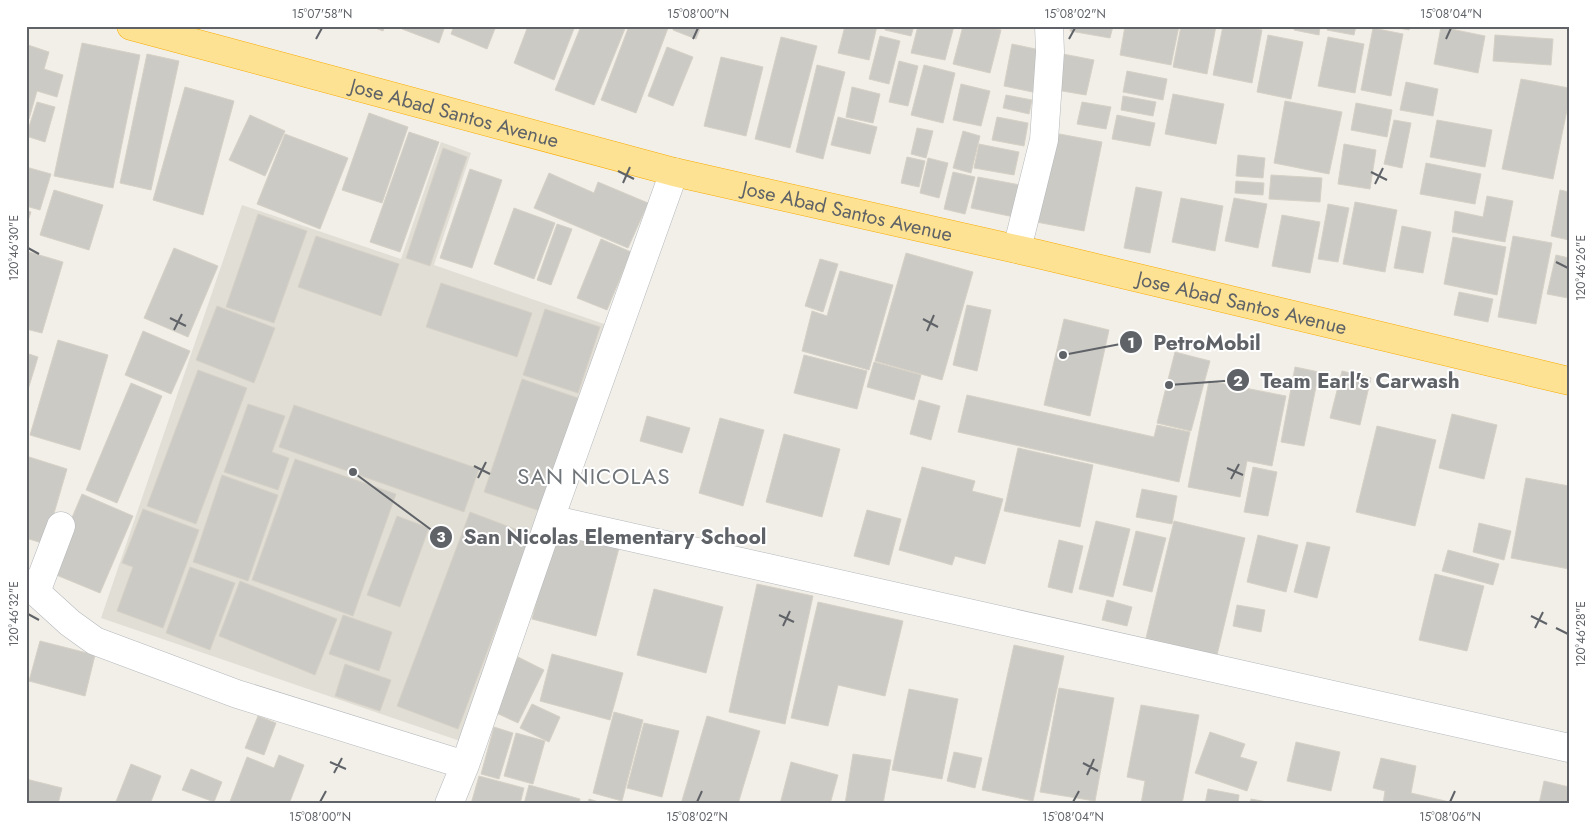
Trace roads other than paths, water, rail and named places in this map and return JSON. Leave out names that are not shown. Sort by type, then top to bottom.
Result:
[{"type":"highway","name":"Jose Abad Santos Avenue","points":[[131,26],[674,172],[1017,249],[1569,381]]},
{"type":"street","points":[[1017,249],[1044,140],[1050,52],[1049,26]]},
{"type":"street","points":[[450,804],[674,172]]},
{"type":"street","points":[[550,519],[1569,748]]},
{"type":"street","points":[[61,526],[31,588],[70,624],[95,641],[237,694],[465,766]]},
{"type":"place","name":"PetroMobil","points":[[1063,355]]},
{"type":"place","name":"Team Earl's Carwash","points":[[1169,385]]},
{"type":"place","name":"San Nicolas Elementary School","points":[[353,472]]},
{"type":"district","name":"SAN NICOLAS","points":[[594,476]]}]
